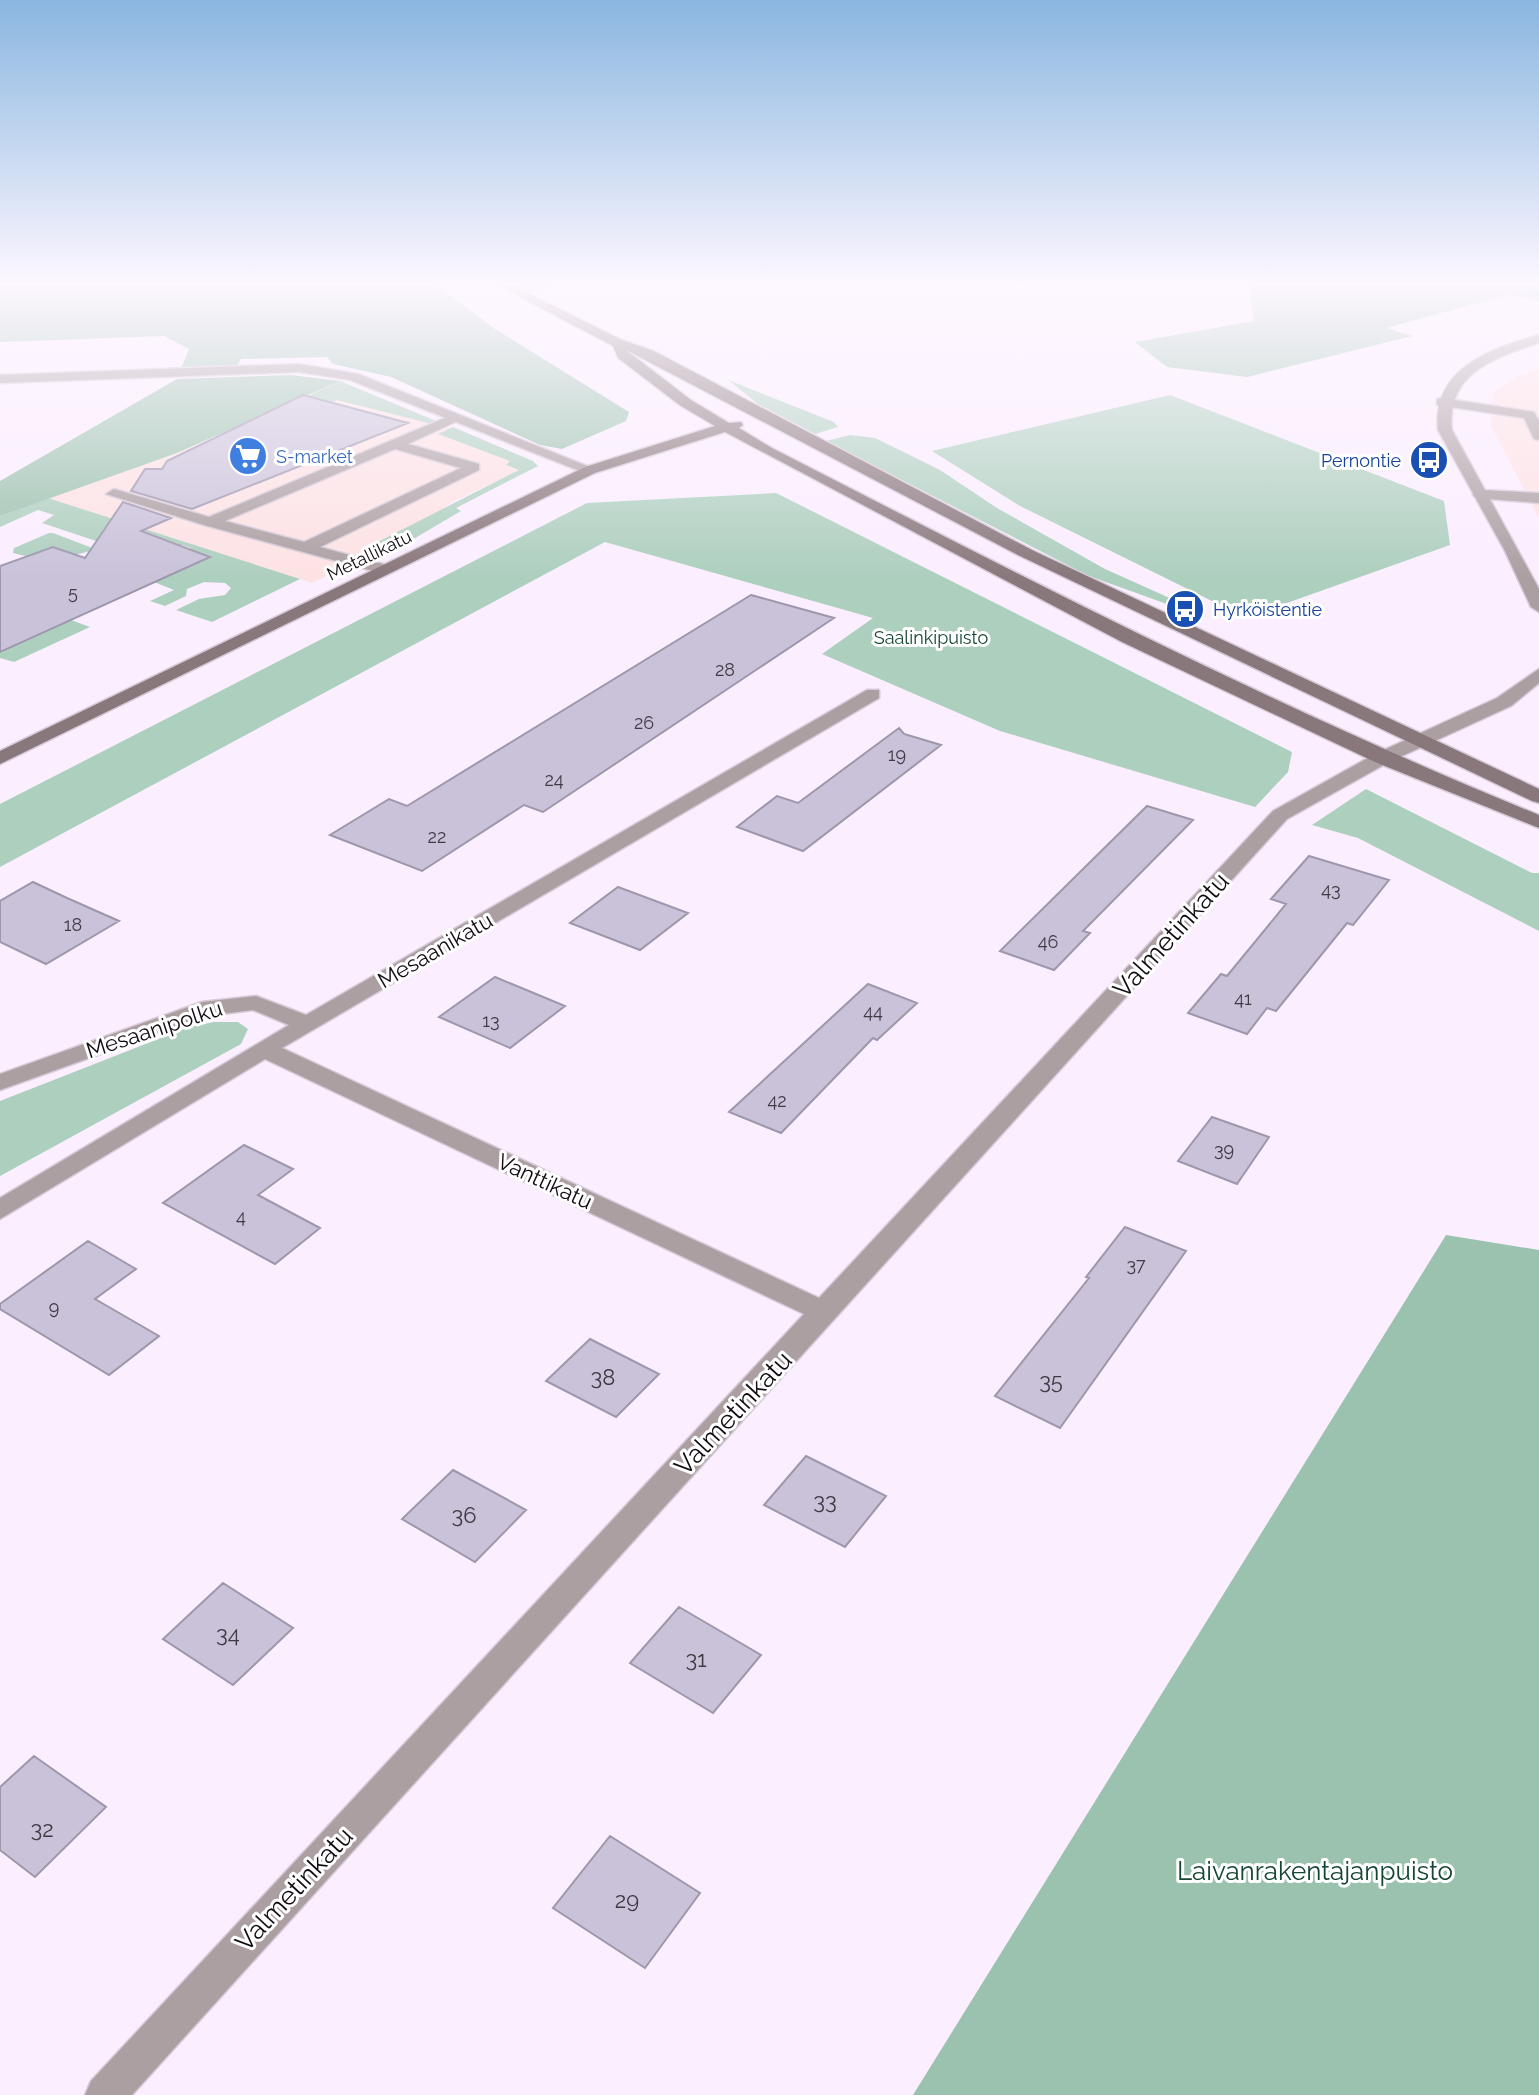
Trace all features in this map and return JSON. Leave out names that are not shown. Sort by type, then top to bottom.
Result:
[{"type":"street","points":[[363,383],[590,470]]},
{"type":"street","points":[[663,383],[726,427],[1128,638],[1382,758],[1539,822]]},
{"type":"street","points":[[703,383],[1091,585],[1539,797]]},
{"type":"street","points":[[1454,383],[1442,402],[1445,430],[1539,607]]},
{"type":"street","points":[[1442,402],[1529,415],[1539,436]]},
{"type":"street","name":"Metallikatu","points":[[0,758],[590,470],[664,444],[767,417]]},
{"type":"street","points":[[210,522],[457,418]]},
{"type":"street","points":[[305,548],[474,467],[393,444]]},
{"type":"street","points":[[114,494],[384,569]]},
{"type":"street","points":[[1481,495],[1539,498]]},
{"type":"street","points":[[1382,758],[1504,702],[1539,674]]},
{"type":"street","name":"Mesaanikatu","points":[[0,1210],[264,1049],[873,694]]},
{"type":"street","name":"Valmetinkatu","points":[[105,2095],[1280,815],[1382,758]]},
{"type":"street","name":"Mesaanipolku","points":[[0,1082],[202,1009],[256,1003],[308,1024]]},
{"type":"street","name":"Vanttikatu","points":[[264,1049],[826,1313]]},
{"type":"shaded area","points":[[343,383],[518,456],[520,470],[450,503],[407,537],[312,583],[48,498],[177,453]]},
{"type":"shaded area","points":[[1508,383],[1539,383],[1539,518],[1491,426],[1493,394]]},
{"type":"green space","points":[[170,383],[336,383],[177,453],[0,516],[0,481]]},
{"type":"green space","points":[[336,383],[344,383],[436,421],[428,423],[337,400],[314,409],[291,404]]},
{"type":"green space","points":[[404,383],[582,383],[629,412],[626,421],[562,449],[540,445]]},
{"type":"green space","points":[[731,383],[834,422],[838,427],[815,434],[758,404]]},
{"type":"green space","points":[[1170,395],[1444,501],[1450,545],[1284,604],[1218,604],[1020,506],[932,451]]},
{"type":"green space","points":[[453,427],[533,461],[538,466],[456,508],[461,511],[388,554],[366,548],[519,470],[506,465],[510,461],[438,434]]},
{"type":"green space","points":[[850,435],[875,438],[940,470],[997,508],[1105,569],[1183,604],[1175,607],[1089,576],[826,441]]},
{"type":"green space","name":"Saalinkipuisto","points":[[776,493],[1292,752],[1288,772],[1255,807],[1000,731],[822,654],[873,618],[605,542],[0,867],[0,804],[587,503]]},
{"type":"green space","points":[[48,498],[300,579],[212,622],[176,610],[199,599],[225,595],[231,588],[225,583],[204,582],[187,589],[186,596],[165,606],[150,601],[174,590],[154,582],[209,557],[188,550],[191,548],[182,545],[111,546],[42,523],[54,515],[38,510],[0,527],[0,516]]},
{"type":"green space","points":[[49,533],[95,549],[54,557],[13,553],[14,548]]},
{"type":"green space","points":[[71,620],[90,627],[14,662],[0,658],[0,646]]},
{"type":"green space","points":[[1366,789],[1532,873],[1539,873],[1539,931],[1358,838],[1312,825]]},
{"type":"green space","points":[[214,1022],[238,1022],[248,1029],[241,1044],[0,1176],[0,1101],[189,1027]]},
{"type":"green space","name":"Laivanrakentajanpuisto","points":[[1446,1235],[1539,1250],[1539,2095],[913,2095]]},
{"type":"building","name":"S-market","points":[[303,395],[408,423],[192,509],[131,491],[145,469],[162,469],[167,461]]},
{"type":"building","points":[[123,502],[171,518],[141,531],[210,557],[0,652],[0,566],[53,547],[85,558]]},
{"type":"building","points":[[751,595],[834,618],[543,812],[524,805],[422,871],[330,835],[389,799],[407,806]]},
{"type":"building","points":[[899,728],[904,734],[941,745],[803,851],[737,827],[777,796],[798,803]]},
{"type":"building","points":[[1147,806],[1193,820],[1083,931],[1090,933],[1054,970],[1000,951]]},
{"type":"building","points":[[1309,856],[1389,880],[1353,925],[1347,923],[1276,1011],[1267,1008],[1247,1034],[1188,1013],[1221,974],[1227,976],[1286,904],[1271,899]]},
{"type":"building","points":[[33,882],[119,921],[46,964],[0,942],[0,901]]},
{"type":"building","points":[[618,887],[688,913],[640,950],[570,923]]},
{"type":"building","points":[[495,977],[565,1006],[510,1048],[439,1017]]},
{"type":"building","points":[[868,984],[917,1003],[877,1040],[873,1038],[781,1133],[729,1112]]},
{"type":"building","points":[[1212,1117],[1269,1137],[1237,1184],[1178,1161]]},
{"type":"building","points":[[244,1145],[293,1169],[258,1195],[320,1228],[275,1264],[163,1203]]},
{"type":"building","points":[[1125,1227],[1186,1251],[1060,1428],[995,1396],[1089,1278],[1086,1277]]},
{"type":"building","points":[[88,1241],[136,1269],[95,1299],[159,1336],[109,1375],[0,1309],[0,1304]]},
{"type":"building","points":[[590,1339],[659,1374],[616,1417],[546,1381]]},
{"type":"building","points":[[806,1456],[886,1496],[845,1547],[764,1505]]},
{"type":"building","points":[[453,1470],[526,1510],[475,1562],[402,1519]]},
{"type":"building","points":[[223,1583],[293,1628],[233,1685],[163,1639]]},
{"type":"building","points":[[679,1607],[761,1655],[713,1713],[630,1663]]},
{"type":"building","points":[[34,1756],[106,1807],[35,1877],[0,1850],[0,1787]]},
{"type":"building","points":[[610,1836],[700,1893],[645,1968],[553,1908]]},
{"type":"place","name":"S-market","points":[[248,456]]},
{"type":"place","name":"Pernontie","points":[[1429,460]]},
{"type":"place","name":"Hyrköistentie","points":[[1185,609]]}]
